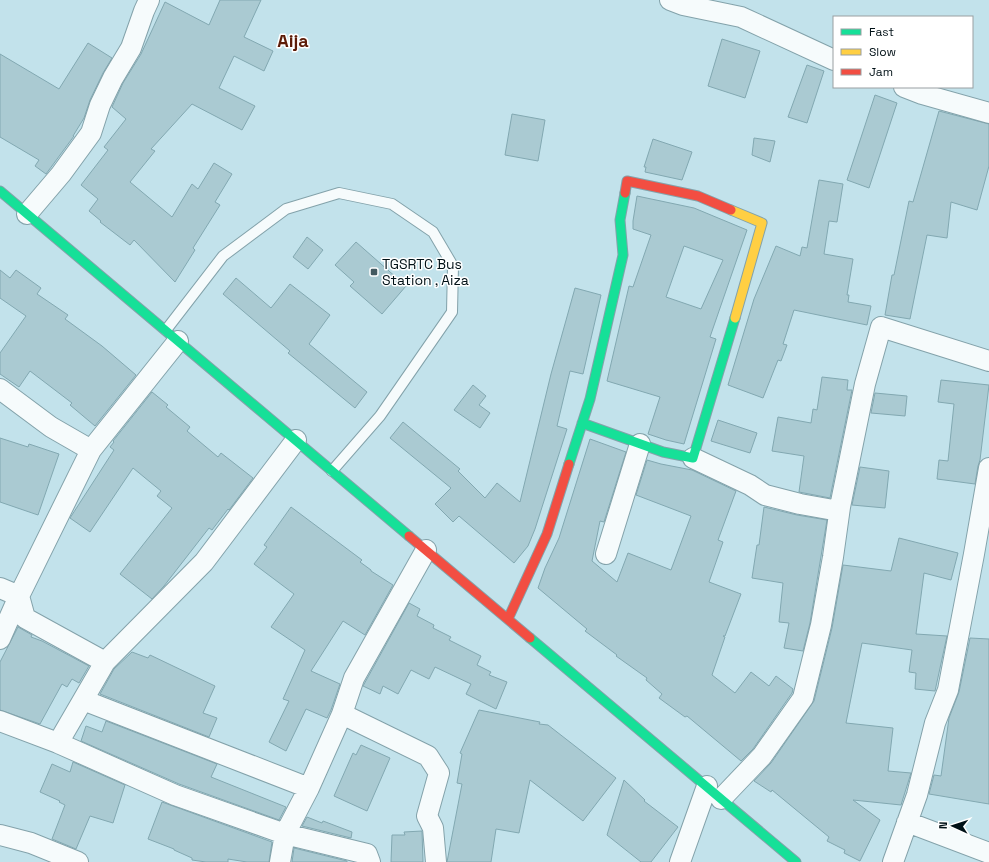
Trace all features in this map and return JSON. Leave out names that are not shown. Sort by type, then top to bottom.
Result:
[{"type":"main road","points":[[508,619],[548,534],[582,423],[590,399],[623,255],[620,220],[627,181],[698,196],[762,223],[739,306],[693,458],[663,452],[582,423]]},
{"type":"main road","points":[[0,191],[796,862]]},
{"type":"street","points":[[27,214],[91,133],[100,105],[130,48],[149,0]]},
{"type":"street","points":[[670,0],[683,6],[741,18],[833,60]]},
{"type":"street","points":[[907,88],[922,94],[989,113]]},
{"type":"street","points":[[680,862],[714,792],[762,756],[803,698],[821,625],[833,557],[839,511],[865,384],[881,327],[989,360]]},
{"type":"street","points":[[0,640],[19,596],[91,450],[172,336]]},
{"type":"street","points":[[0,389],[51,427],[91,450]]},
{"type":"street","points":[[58,743],[105,662],[204,562],[296,440]]},
{"type":"street","points":[[606,554],[640,444]]},
{"type":"street","points":[[693,458],[750,485],[765,495],[800,504],[839,511]]},
{"type":"street","points":[[893,862],[917,795],[935,723],[948,690],[989,468]]},
{"type":"street","points":[[280,862],[285,834],[309,788],[342,714],[354,678],[426,550]]},
{"type":"street","points":[[0,588],[19,596]]},
{"type":"street","points":[[19,596],[25,618],[105,662]]},
{"type":"street","points":[[83,700],[309,788]]},
{"type":"street","points":[[342,714],[428,756],[439,773],[427,816],[434,828],[436,862]]},
{"type":"street","points":[[0,721],[58,743],[175,795],[285,834],[367,854],[370,862]]},
{"type":"street","points":[[907,822],[989,853]]},
{"type":"street","points":[[0,835],[31,843],[78,862]]},
{"type":"lane","points":[[172,336],[223,256],[286,209],[339,193],[392,204],[433,232],[452,266],[452,312],[380,416],[332,471]]},
{"type":"building","points":[[220,0],[261,0],[244,37],[273,51],[264,71],[234,56],[219,88],[255,106],[242,130],[192,104],[151,149],[155,151],[130,182],[172,217],[192,184],[198,189],[214,163],[232,174],[215,202],[220,205],[193,248],[195,250],[175,282],[134,240],[130,245],[100,222],[101,221],[89,211],[98,199],[81,185],[108,150],[104,147],[126,119],[112,107],[123,83],[141,54],[165,2],[209,25]]},
{"type":"building","points":[[722,39],[760,51],[745,98],[708,86]]},
{"type":"building","points":[[88,43],[112,58],[103,73],[90,100],[84,118],[74,136],[46,174],[35,166],[39,160],[0,137],[0,54],[59,89]]},
{"type":"building","points":[[807,65],[824,71],[807,123],[788,117]]},
{"type":"building","points":[[875,95],[897,103],[869,188],[847,180]]},
{"type":"building","points":[[939,111],[989,124],[989,166],[977,210],[951,202],[947,238],[927,235],[910,319],[885,315],[892,275],[894,275],[909,201],[913,202]]},
{"type":"building","points":[[512,114],[545,120],[538,161],[505,155]]},
{"type":"building","points":[[754,138],[775,141],[770,162],[752,155]]},
{"type":"building","points":[[653,139],[692,152],[682,180],[645,172],[646,167],[644,167]]},
{"type":"building","points":[[819,180],[843,184],[837,222],[829,221],[824,254],[853,259],[847,295],[849,295],[848,302],[871,306],[867,325],[794,310],[783,344],[787,345],[781,361],[778,360],[763,398],[728,385],[754,299],[776,246],[800,256],[802,247],[807,248]]},
{"type":"building","points":[[637,196],[694,208],[747,230],[710,337],[716,339],[684,444],[648,434],[660,397],[607,381],[629,286],[633,287],[651,235],[633,229]],"holes":[[[684,246],[723,260],[701,309],[666,297]]]},
{"type":"building","points":[[307,237],[323,250],[308,269],[293,257]]},
{"type":"building","points":[[356,242],[406,286],[382,314],[350,286],[354,282],[335,265]]},
{"type":"building","points":[[0,270],[10,278],[16,270],[41,288],[37,294],[68,315],[65,319],[102,346],[136,375],[95,426],[70,405],[72,403],[30,371],[19,387],[0,374],[0,353],[26,316],[0,298]]},
{"type":"building","points":[[236,278],[271,308],[290,284],[330,315],[309,344],[367,392],[355,408],[288,353],[290,351],[223,294]]},
{"type":"building","points":[[575,288],[601,295],[583,374],[570,371],[557,426],[567,429],[535,529],[528,546],[514,563],[459,516],[453,522],[435,504],[451,488],[390,438],[403,422],[460,469],[458,471],[485,498],[497,483],[520,502],[551,374]]},
{"type":"building","points":[[822,377],[848,380],[847,390],[852,390],[830,498],[799,492],[804,456],[772,451],[778,417],[811,423],[813,409],[817,410]]},
{"type":"building","points":[[941,380],[989,385],[980,460],[975,484],[937,479],[939,460],[948,461],[954,404],[938,402]]},
{"type":"building","points":[[473,385],[486,396],[479,405],[490,413],[480,428],[454,410]]},
{"type":"building","points":[[152,392],[168,405],[166,407],[190,427],[187,431],[218,457],[221,453],[253,478],[229,510],[228,509],[212,530],[209,528],[164,586],[152,599],[120,574],[172,508],[157,496],[161,491],[133,468],[90,532],[70,518],[114,450],[110,447],[114,442],[113,441]]},
{"type":"building","points":[[875,393],[907,396],[905,416],[871,413]]},
{"type":"building","points":[[718,420],[757,433],[750,453],[711,441]]},
{"type":"building","points":[[0,438],[28,447],[29,444],[59,454],[38,515],[0,502]]},
{"type":"building","points":[[590,439],[626,452],[604,522],[600,521],[592,561],[617,582],[628,553],[671,570],[691,516],[636,495],[647,460],[692,470],[736,491],[718,540],[723,542],[709,582],[741,594],[725,636],[723,636],[725,637],[712,675],[735,693],[751,672],[769,686],[776,676],[793,689],[792,693],[753,749],[741,761],[687,716],[685,717],[659,698],[662,694],[646,680],[647,678],[585,631],[587,629],[538,588],[545,568],[559,538]]},
{"type":"building","points":[[860,467],[889,471],[885,508],[852,505]]},
{"type":"building","points":[[291,507],[362,560],[360,562],[371,571],[393,585],[365,635],[343,621],[311,671],[340,684],[331,710],[327,718],[306,709],[286,751],[269,742],[289,701],[283,699],[305,650],[271,627],[294,594],[254,564],[267,547],[264,545]]},
{"type":"building","points":[[764,507],[827,520],[810,623],[803,651],[784,648],[789,623],[779,622],[783,583],[752,578],[757,545],[759,545]]},
{"type":"building","points":[[899,538],[958,553],[951,580],[924,573],[916,634],[947,636],[935,691],[915,689],[916,673],[909,672],[912,650],[862,643],[846,723],[893,728],[888,771],[911,773],[901,805],[853,800],[880,820],[860,861],[844,853],[845,850],[827,841],[829,837],[772,790],[771,792],[754,781],[771,763],[814,701],[832,628],[843,565],[891,571]]},
{"type":"building","points":[[409,603],[420,609],[417,616],[434,625],[433,628],[451,637],[449,640],[481,656],[477,665],[491,672],[489,675],[507,682],[496,709],[466,694],[471,684],[435,667],[429,679],[411,670],[398,694],[383,686],[380,694],[363,686]]},
{"type":"building","points":[[18,627],[32,635],[31,637],[42,641],[89,666],[79,683],[72,679],[67,687],[62,684],[40,724],[0,710],[0,662]]},
{"type":"building","points":[[970,638],[989,639],[989,804],[929,794],[934,775],[941,776],[949,718],[959,692]]},
{"type":"building","points":[[132,652],[148,658],[150,655],[215,686],[203,713],[217,718],[209,737],[100,694],[114,669]]},
{"type":"building","points":[[479,710],[540,722],[539,724],[548,725],[616,778],[583,821],[530,780],[519,833],[496,829],[491,862],[447,862],[462,784],[457,783],[462,754],[460,753]]},
{"type":"building","points":[[106,721],[217,764],[211,777],[286,807],[279,820],[179,784],[81,741],[86,726],[102,732]]},
{"type":"building","points":[[361,745],[390,758],[367,811],[334,796],[353,753],[356,755]]},
{"type":"building","points":[[73,762],[125,785],[113,823],[90,816],[76,849],[52,839],[65,805],[59,802],[60,801],[40,792],[52,764],[70,772]]},
{"type":"building","points":[[624,780],[645,800],[644,801],[678,827],[651,862],[641,862],[607,835]]},
{"type":"building","points":[[162,802],[272,842],[269,862],[247,862],[228,859],[228,862],[206,862],[192,860],[192,858],[174,849],[148,839]]},
{"type":"building","points":[[307,817],[322,823],[323,821],[352,832],[351,838],[302,826]]},
{"type":"building","points":[[422,831],[423,862],[391,862],[392,835],[405,835],[404,832]]},
{"type":"building","points":[[294,848],[347,861],[347,862],[292,862]]},
{"type":"traffic: fast","points":[[0,191],[409,536]]},
{"type":"traffic: fast","points":[[569,464],[590,399],[623,255],[620,220],[625,193]]},
{"type":"traffic: fast","points":[[582,423],[663,452],[693,458],[735,318]]},
{"type":"traffic: fast","points":[[530,638],[796,862]]},
{"type":"traffic: slow","points":[[731,210],[762,223],[735,318]]},
{"type":"traffic: jam","points":[[625,193],[627,181],[698,196],[731,210]]},
{"type":"traffic: jam","points":[[508,619],[547,534],[569,464]]},
{"type":"traffic: jam","points":[[409,536],[530,638]]},
{"type":"place","name":"TGSRTC Bus Station , Aiza","points":[[374,272]]},
{"type":"district","name":"Aija","points":[[293,41]]}]
